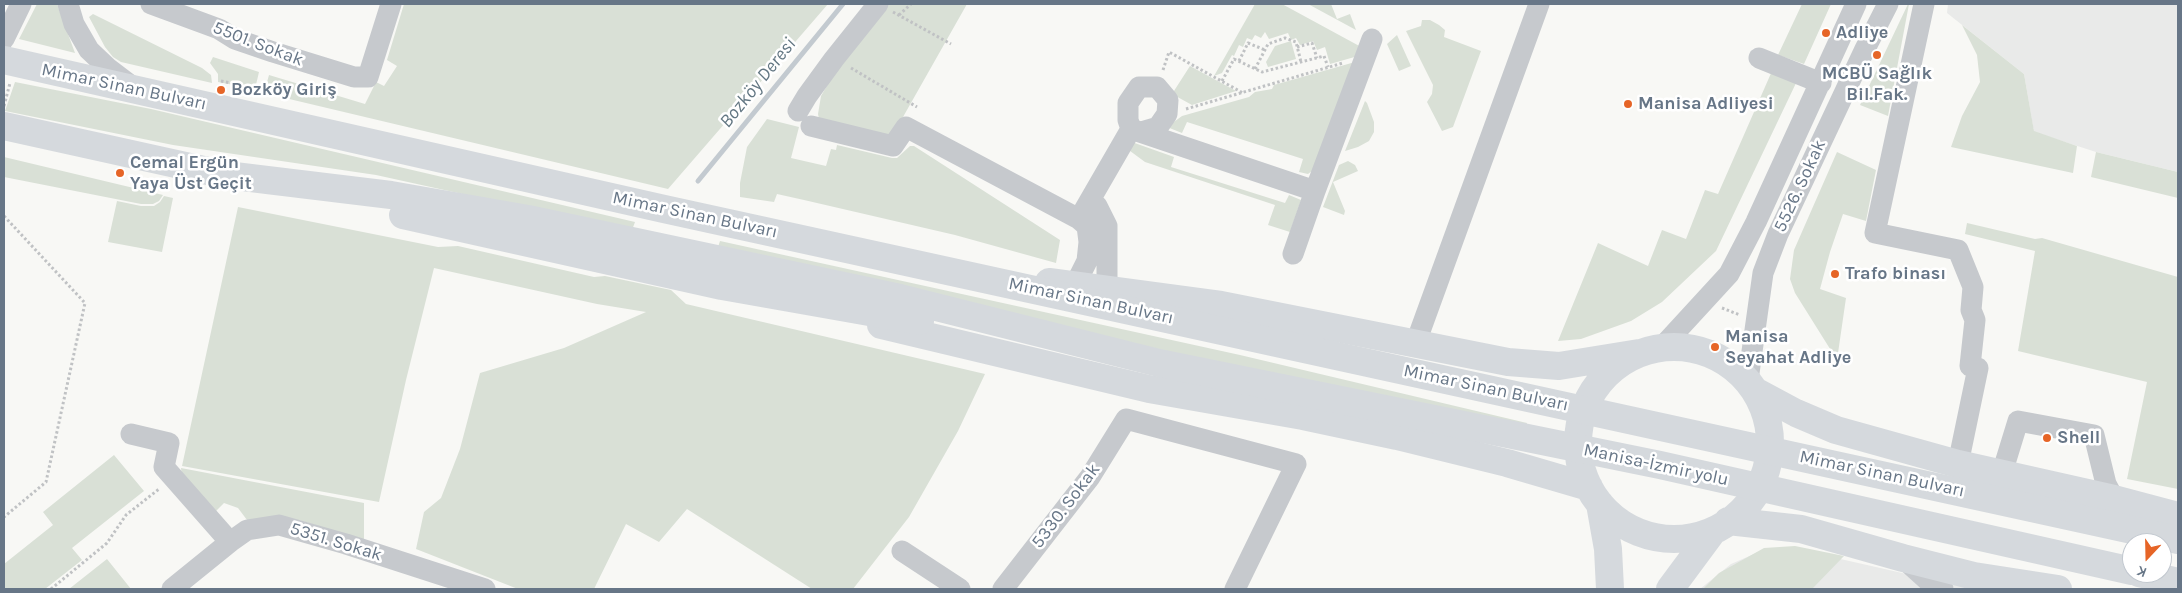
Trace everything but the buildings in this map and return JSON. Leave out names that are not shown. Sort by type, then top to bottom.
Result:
[{"type":"main road","name":"Mimar Sinan Bulvarı","points":[[7,70],[135,89],[673,211],[1207,326],[2178,540]]},
{"type":"main road","points":[[4,126],[722,286],[1149,389],[1303,416],[1397,436],[1508,463],[1595,496]]},
{"type":"main road","points":[[226,175],[390,195],[528,219],[900,298],[1158,363]]},
{"type":"main road","points":[[902,260],[1221,305],[1508,362],[1559,366],[1650,351],[1697,349],[1721,359],[1752,386],[1796,413],[1836,430],[1958,464],[2172,513]]},
{"type":"main road","points":[[722,286],[1158,363]]},
{"type":"main road","points":[[1650,351],[1612,368],[1592,391],[1580,419],[1578,449],[1584,478],[1595,496],[1615,519],[1652,536],[1673,539],[1694,537],[1721,526],[1736,516],[1754,497],[1766,473],[1770,447],[1768,421],[1752,386]]},
{"type":"main road","name":"Manisa-İzmir yolu","points":[[1158,363],[1660,465],[2122,569]]},
{"type":"main road","points":[[1595,496],[1608,549],[1610,589]]},
{"type":"main road","points":[[1721,526],[1801,529],[1974,576],[2058,589]]},
{"type":"main road","points":[[1670,589],[1721,526]]},
{"type":"street","points":[[4,39],[21,4]]},
{"type":"street","points":[[68,4],[74,24],[89,50],[135,89]]},
{"type":"street","name":"5501. Sokak","points":[[150,4],[220,29],[235,39],[354,77],[368,77],[391,4]]},
{"type":"street","points":[[1415,345],[1539,4]]},
{"type":"street","name":"5526. Sokak","points":[[1650,351],[1729,274],[1756,222],[1856,4]]},
{"type":"street","name":"5526. Sokak","points":[[1752,386],[1762,273],[1786,216],[1864,49],[1888,4]]},
{"type":"street","points":[[1924,4],[1875,233],[1958,250],[1973,287],[1970,310],[1975,320],[1970,366],[1978,368],[1958,464]]},
{"type":"street","points":[[882,6],[834,59],[807,96],[804,119],[893,146],[906,127],[1078,220],[1087,226],[1089,242],[1087,261],[1078,279],[1070,285]]},
{"type":"street","points":[[1294,254],[1315,191],[1369,48]]},
{"type":"street","points":[[1759,58],[1821,83]]},
{"type":"street","points":[[1078,220],[1136,130],[1158,127],[1167,114],[1168,100],[1157,87],[1139,87],[1128,103],[1128,120],[1136,130],[1315,191]]},
{"type":"street","points":[[1090,200],[1098,206],[1107,226],[1107,278],[1108,284],[1115,291]]},
{"type":"street","name":"5330. Sokak","points":[[1003,589],[1090,477],[1126,419],[1296,464],[1235,589]]},
{"type":"street","points":[[2002,473],[2018,421],[2094,435],[2106,484],[2114,499]]},
{"type":"street","points":[[132,434],[169,443],[164,467],[230,542]]},
{"type":"street","name":"5351. Sokak","points":[[172,589],[247,530],[279,525],[346,544],[485,589]]},
{"type":"street","points":[[902,551],[960,589]]},
{"type":"street","points":[[1903,558],[1936,588],[1943,589]]},
{"type":"path","points":[[899,15],[911,4]]},
{"type":"path","points":[[882,6],[951,44]]},
{"type":"path","points":[[1255,69],[1268,44],[1285,38],[1296,42],[1301,62]]},
{"type":"path","points":[[1239,61],[1248,43],[1265,50]]},
{"type":"path","points":[[1297,47],[1312,43],[1317,58]]},
{"type":"path","points":[[1167,114],[1328,67],[1369,48]]},
{"type":"path","points":[[1169,52],[1244,93]]},
{"type":"path","points":[[1222,81],[1234,59],[1262,72],[1324,56],[1328,67]]},
{"type":"path","points":[[834,59],[917,107]]},
{"type":"path","points":[[4,106],[7,70]]},
{"type":"path","points":[[221,81],[260,89]]},
{"type":"path","points":[[4,216],[85,303],[46,482],[4,517]]},
{"type":"path","points":[[1720,307],[1743,316]]},
{"type":"path","points":[[51,589],[107,543],[126,515],[173,478]]},
{"type":"shaded area","points":[[37,4],[57,4],[75,53],[19,39]]},
{"type":"shaded area","points":[[404,4],[828,4],[668,189],[264,93],[269,75],[365,104],[376,82],[384,86],[397,66],[387,60]]},
{"type":"shaded area","points":[[888,4],[967,4],[903,117],[890,134],[885,135],[819,119],[821,96],[841,62]]},
{"type":"shaded area","points":[[1255,4],[1282,4],[1363,48],[1358,56],[1330,64],[1325,47],[1317,50],[1313,41],[1300,45],[1296,38],[1291,40],[1288,33],[1269,39],[1265,32],[1261,38],[1255,35],[1252,40],[1247,38],[1243,47],[1239,45],[1222,73],[1214,76]]},
{"type":"shaded area","points":[[1308,4],[1331,4],[1337,19],[1350,14],[1356,30]]},
{"type":"shaded area","points":[[1802,4],[1831,4],[1804,64],[1778,55]]},
{"type":"shaded area","points":[[1909,4],[1888,116],[1860,105]]},
{"type":"shaded area","points":[[1948,4],[2178,4],[2178,172],[2096,152],[2034,132],[2024,74],[1947,13]]},
{"type":"shaded area","points":[[93,14],[202,68],[211,75],[212,83],[121,62],[113,57],[105,47],[89,17]]},
{"type":"shaded area","points":[[1422,20],[1430,20],[1439,25],[1445,30],[1444,37],[1481,51],[1453,127],[1442,131],[1427,102],[1432,94],[1433,85],[1406,31],[1421,26]]},
{"type":"shaded area","points":[[1962,25],[2024,74],[2034,131],[2077,146],[2073,173],[1951,147],[1962,116],[1980,82],[1977,55]]},
{"type":"shaded area","points":[[1397,35],[1411,66],[1399,71],[1387,44]]},
{"type":"shaded area","points":[[1291,41],[1296,59],[1268,67],[1266,62],[1275,46]]},
{"type":"shaded area","points":[[213,57],[259,72],[255,89],[218,82],[218,74],[210,63]]},
{"type":"shaded area","points":[[1355,62],[1312,171],[1308,174],[1299,172],[1303,159],[1187,122],[1182,133],[1167,127],[1182,116],[1249,97],[1255,92],[1272,89],[1274,85]]},
{"type":"shaded area","points":[[1190,66],[1236,91],[1192,105],[1172,94]]},
{"type":"shaded area","points":[[1772,71],[1797,81],[1716,251],[1662,302],[1631,321],[1581,339],[1558,341],[1598,243],[1648,266],[1662,230],[1686,239],[1705,190],[1718,194]]},
{"type":"shaded area","points":[[15,82],[151,109],[635,222],[632,230],[617,228],[376,175],[173,145],[5,111]]},
{"type":"shaded area","points":[[1365,101],[1374,122],[1374,132],[1369,141],[1345,151]]},
{"type":"shaded area","points":[[767,119],[799,127],[791,158],[826,166],[831,149],[836,150],[837,145],[892,158],[897,158],[910,146],[914,146],[1060,240],[1056,263],[955,235],[777,194],[774,202],[740,197],[740,183],[747,147]]},
{"type":"shaded area","points":[[1129,141],[1174,157],[1171,167],[1285,203],[1289,195],[1301,200],[1290,232],[1268,225],[1275,205],[1145,162],[1126,148]]},
{"type":"shaded area","points":[[1837,152],[1876,170],[1866,221],[1843,214],[1820,289],[1846,298],[1837,360],[1795,293],[1790,279],[1794,250]]},
{"type":"shaded area","points":[[2096,152],[2178,172],[2178,198],[2091,177]]},
{"type":"shaded area","points":[[4,157],[163,195],[159,201],[153,204],[141,204],[4,177]]},
{"type":"shaded area","points":[[1348,161],[1355,165],[1358,171],[1333,182],[1345,211],[1344,215],[1323,207],[1339,165]]},
{"type":"shaded area","points":[[164,196],[173,198],[162,252],[108,242],[117,201],[141,206],[154,206]]},
{"type":"shaded area","points":[[238,207],[438,247],[458,246],[594,277],[605,276],[671,290],[686,304],[985,374],[958,431],[909,517],[853,589],[812,589],[687,509],[659,542],[626,524],[594,589],[518,589],[416,549],[424,512],[441,498],[460,449],[480,373],[564,348],[646,312],[597,304],[434,268],[406,380],[379,502],[182,466]]},
{"type":"shaded area","points":[[1967,223],[2035,239],[2042,238],[2178,277],[2178,489],[2127,479],[2147,382],[2018,351],[2035,251],[1965,234]]},
{"type":"shaded area","points":[[720,241],[1240,355],[1527,423],[1525,433],[717,250]]},
{"type":"shaded area","points":[[114,455],[144,491],[72,548],[82,560],[45,589],[4,589],[4,564],[53,525],[43,512]]},
{"type":"shaded area","points":[[181,468],[364,503],[364,540],[299,520],[250,524],[238,508],[224,503],[211,516],[183,486]]},
{"type":"shaded area","points":[[1795,546],[1844,556],[1812,589],[1703,589],[1719,573],[1764,548]]},
{"type":"shaded area","points":[[1761,551],[1836,558],[1973,589],[1700,589],[1731,564]]},
{"type":"shaded area","points":[[107,559],[131,589],[69,589]]},
{"type":"waterway","name":"Bozköy Deresi","points":[[698,181],[843,4]]},
{"type":"place","name":"Adliye","points":[[1826,33]]},
{"type":"place","name":"MCBÜ Sağlık Bil.Fak.","points":[[1877,55]]},
{"type":"place","name":"Bozköy Giriş","points":[[221,90]]},
{"type":"place","name":"Manisa Adliyesi","points":[[1628,104]]},
{"type":"place","name":"Cemal Ergün Yaya Üst Geçit","points":[[120,173]]},
{"type":"place","name":"Trafo binası","points":[[1835,274]]},
{"type":"place","name":"Manisa Seyahat Adliye","points":[[1715,347]]},
{"type":"place","name":"Shell","points":[[2047,438]]}]
